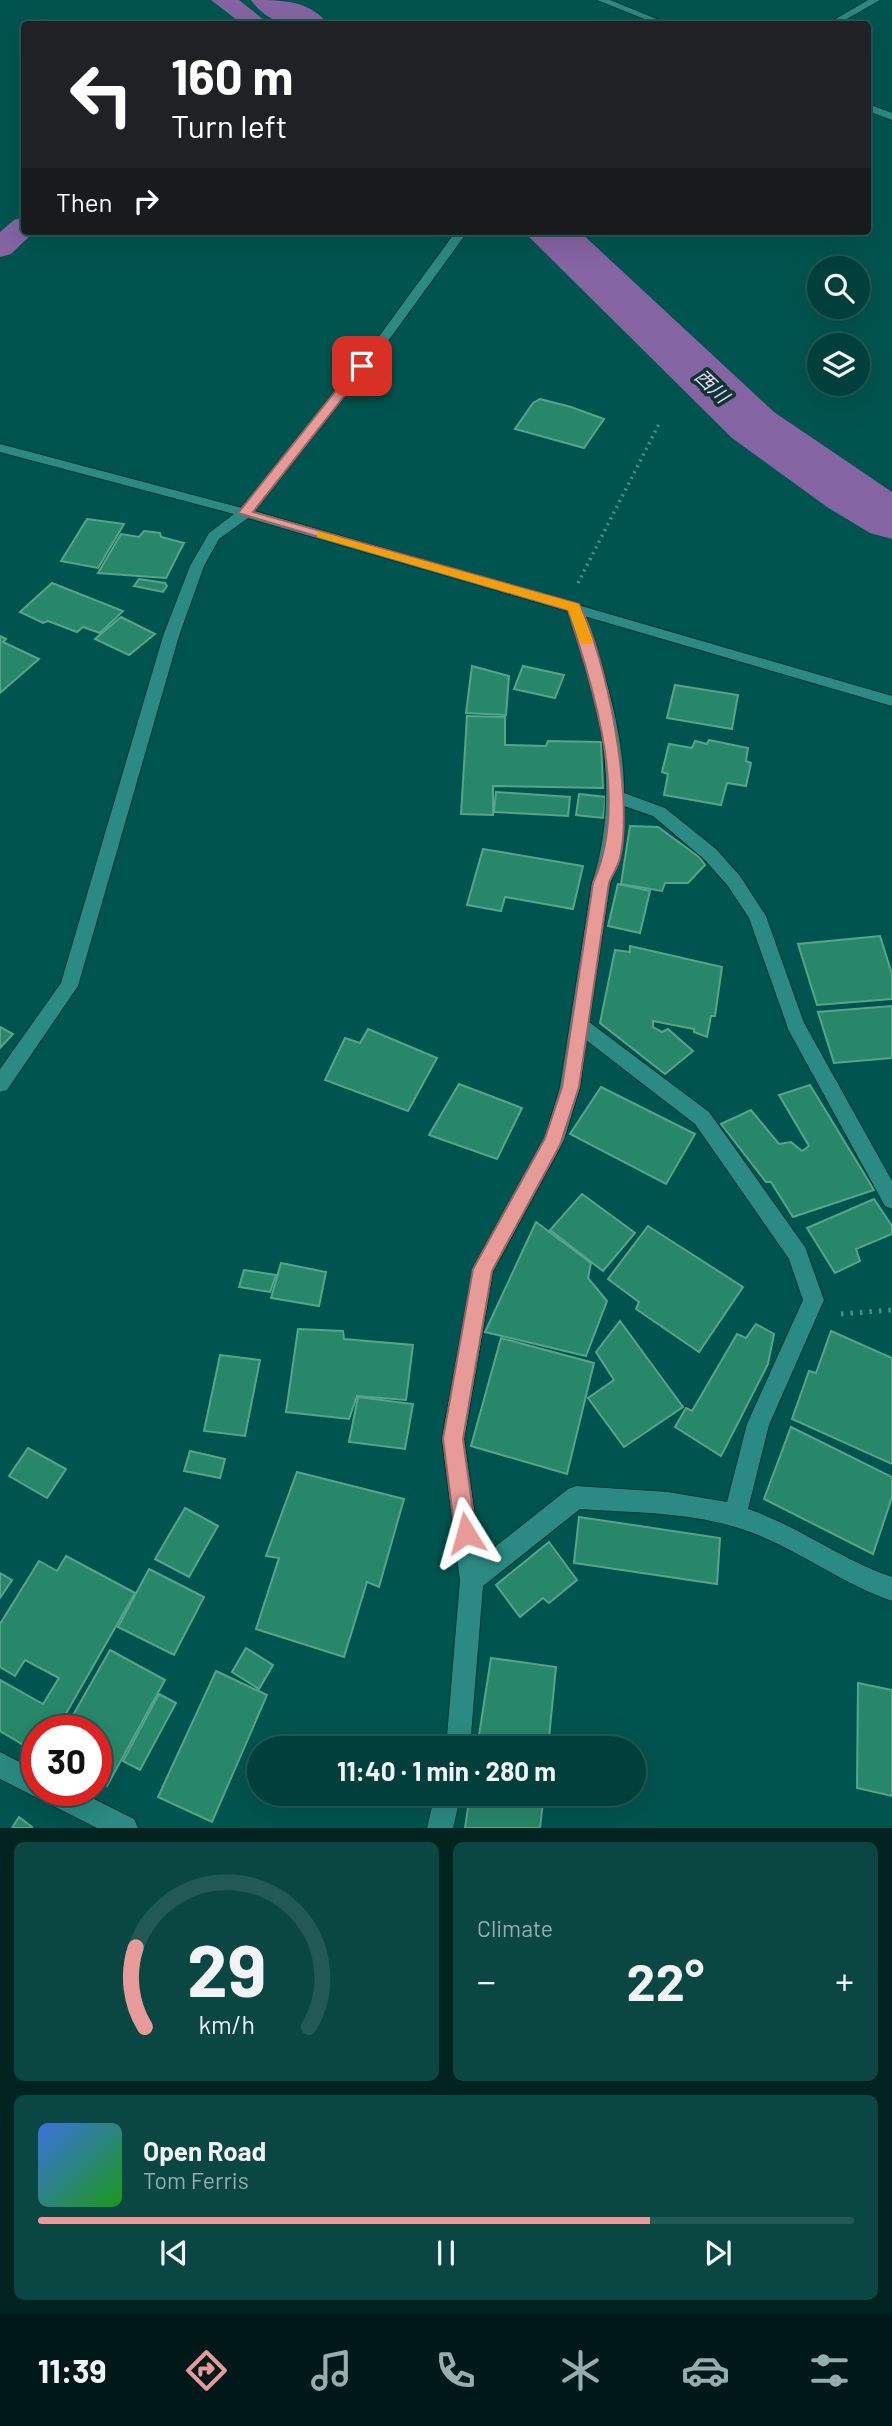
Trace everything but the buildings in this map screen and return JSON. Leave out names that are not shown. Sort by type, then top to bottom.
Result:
[{"type":"street","points":[[602,0],[656,21]]},
{"type":"street","points":[[837,21],[875,0]]},
{"type":"street","points":[[871,108],[892,117]]},
{"type":"street","points":[[0,1084],[69,986],[171,636],[193,578],[214,536],[245,513],[379,345],[459,235]]},
{"type":"street","points":[[0,449],[245,513],[892,701]]},
{"type":"street","points":[[459,1736],[472,1580],[453,1439],[483,1269],[554,1140],[570,1087],[601,883],[612,859],[616,797],[602,696],[574,608]]},
{"type":"street","points":[[616,797],[659,812],[710,854],[734,881],[757,916],[796,1026],[892,1200]]},
{"type":"street","points":[[580,1025],[702,1118],[798,1254],[814,1300],[758,1424],[735,1516]]},
{"type":"street","points":[[472,1580],[576,1497],[710,1508],[759,1524],[867,1582],[892,1589]]},
{"type":"street","points":[[0,1765],[21,1776]]},
{"type":"street","points":[[80,1806],[125,1828]]},
{"type":"street","points":[[440,1828],[445,1806]]},
{"type":"path","points":[[574,608],[576,589],[660,422]]},
{"type":"path","points":[[808,1315],[892,1310]]},
{"type":"waterway","points":[[223,0],[253,21]]},
{"type":"waterway","name":"西川","points":[[272,0],[303,21]]},
{"type":"waterway","points":[[0,248],[21,229]]},
{"type":"waterway","name":"西川","points":[[553,235],[753,425],[849,493],[892,519]]},
{"type":"slow traffic","points":[[322,534],[574,608],[586,641]]},
{"type":"route","points":[[362,366],[245,513],[574,608],[602,696],[616,797],[612,859],[601,883],[570,1087],[554,1140],[483,1269],[453,1439],[466,1533]]}]
